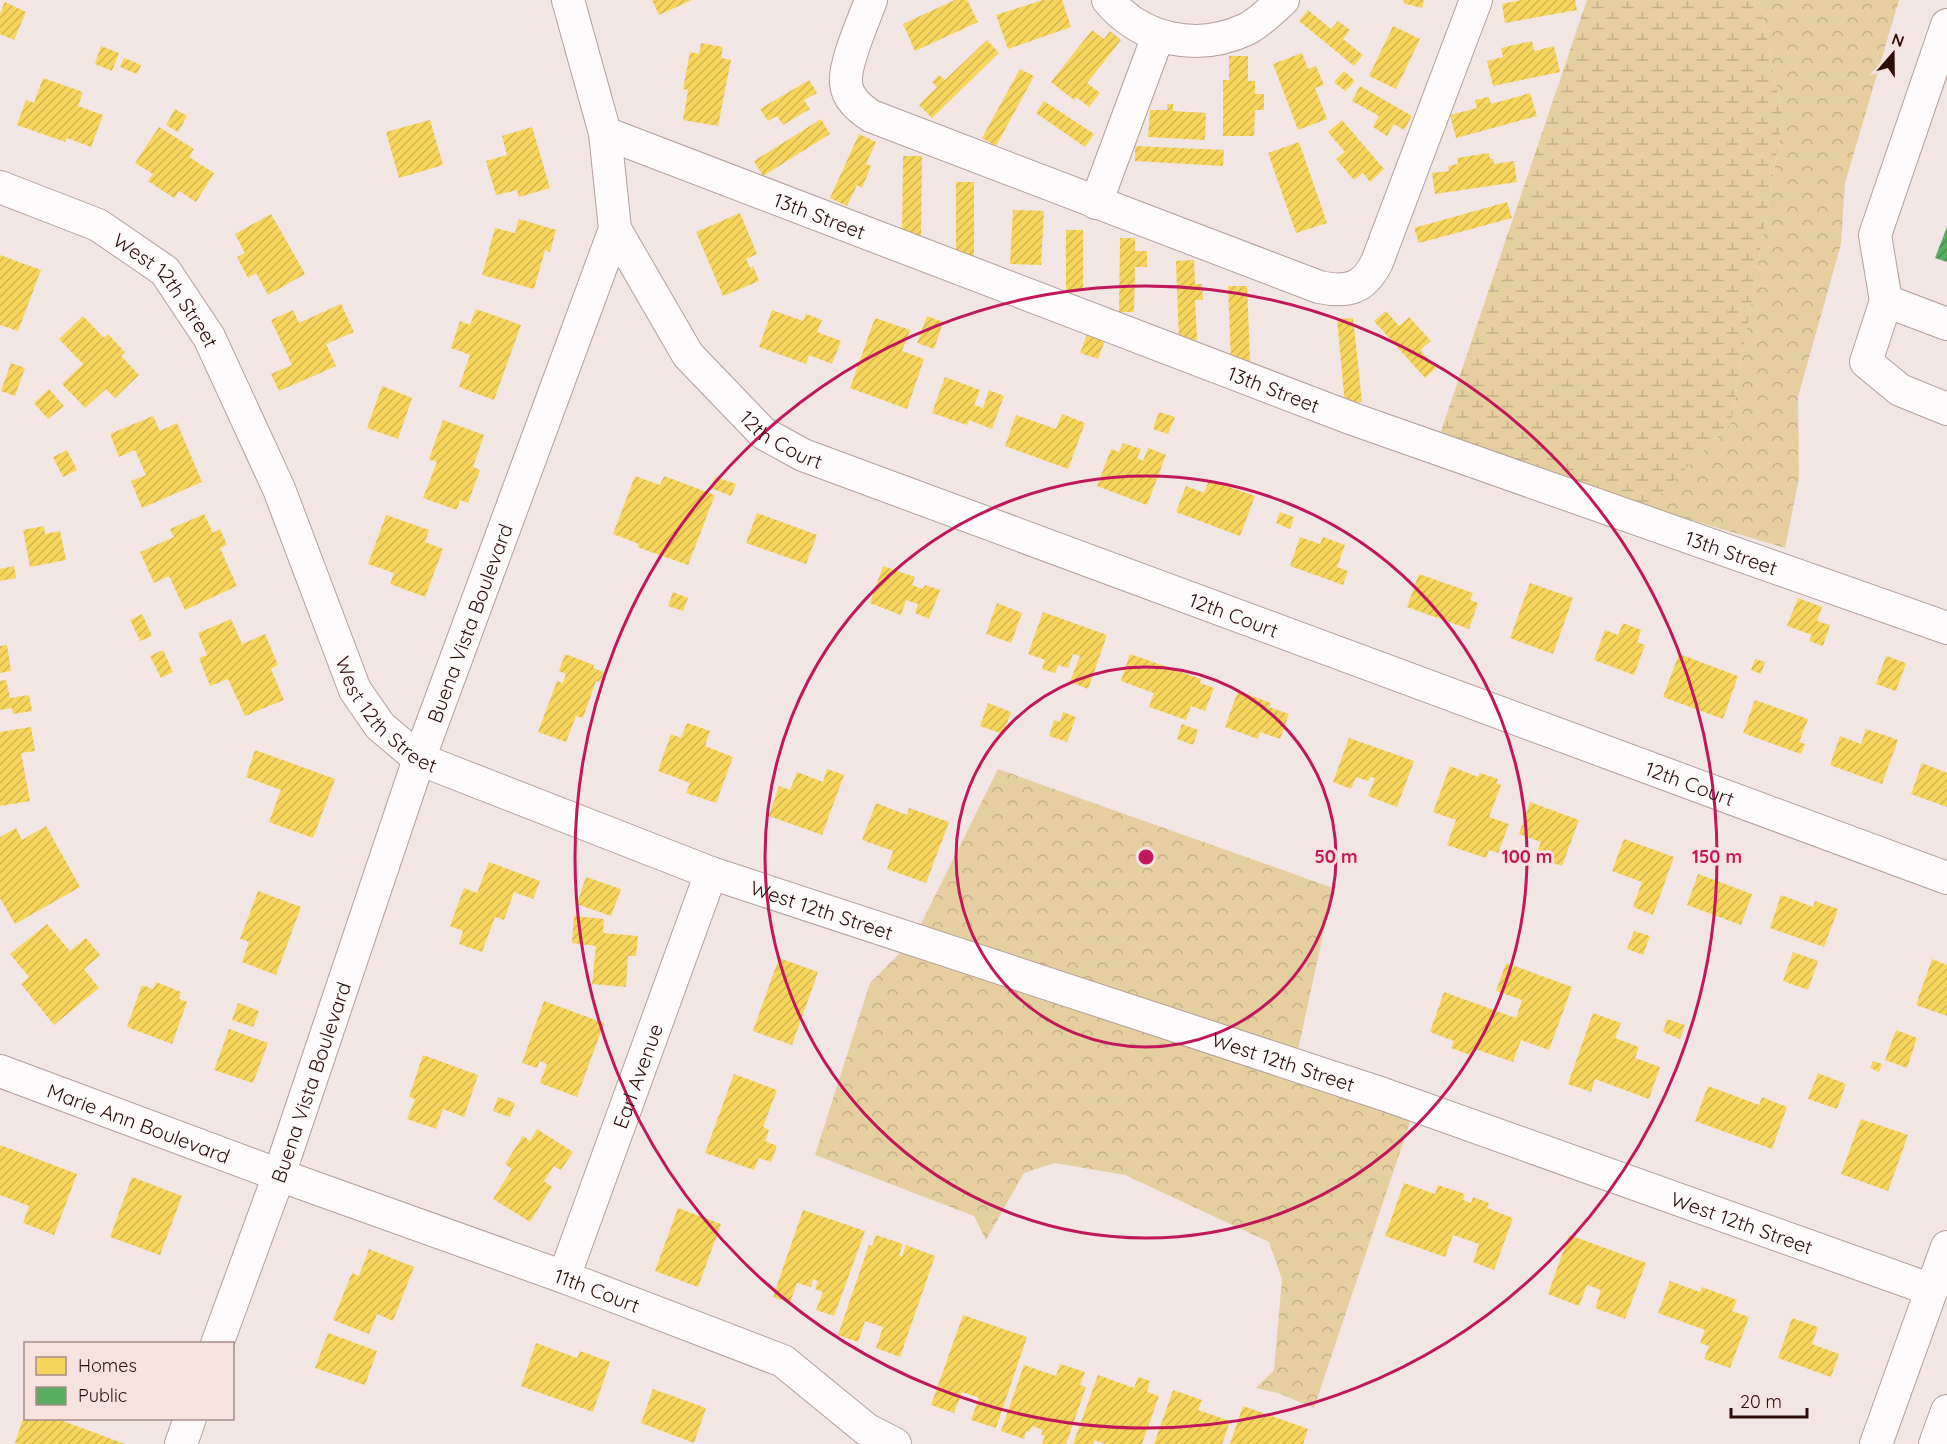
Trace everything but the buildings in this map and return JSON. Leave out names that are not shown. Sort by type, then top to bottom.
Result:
[{"type":"street","name":"Buena Vista Boulevard","points":[[218,1342],[279,1175],[419,759],[615,229],[605,133],[568,0]]},
{"type":"street","points":[[871,0],[850,59],[846,83],[854,102],[862,110],[884,123],[1319,287],[1345,290],[1367,279],[1377,262],[1476,0]]},
{"type":"street","points":[[1108,0],[1130,22],[1158,36],[1192,42],[1231,35],[1248,28],[1283,0]]},
{"type":"street","points":[[1947,25],[1875,235],[1886,301],[1866,362],[1900,390],[1947,409]]},
{"type":"street","points":[[1096,203],[1158,36]]},
{"type":"street","name":"13th Street","points":[[605,133],[1353,419],[1947,628]]},
{"type":"street","name":"West 12th Street","points":[[0,187],[98,225],[165,271],[209,337],[279,489],[355,690],[380,726],[419,759],[711,873],[1383,1094],[1932,1290]]},
{"type":"street","name":"12th Court","points":[[615,229],[688,355],[764,433],[803,455],[1947,878]]},
{"type":"street","points":[[1886,301],[1947,324]]},
{"type":"street","name":"Earl Avenue","points":[[564,1277],[711,873]]},
{"type":"street","name":"Marie Ann Boulevard","points":[[0,1071],[279,1175]]},
{"type":"street","name":"11th Court","points":[[279,1175],[564,1277],[783,1361],[866,1429],[895,1444]]},
{"type":"street","points":[[1876,1444],[1947,1247]]},
{"type":"street","points":[[1935,1444],[1947,1411]]},
{"type":"street","points":[[181,1444],[190,1420]]},
{"type":"green space","points":[[1587,0],[1759,0],[1783,118],[1731,423],[1648,507],[1438,440]]},
{"type":"green space","points":[[1759,0],[1899,0],[1845,183],[1841,244],[1798,397],[1799,478],[1785,548],[1648,507],[1731,423],[1783,118]]},
{"type":"green space","points":[[998,769],[1333,888],[1298,1050],[920,926]]},
{"type":"green space","points":[[902,951],[1411,1119],[1314,1408],[1278,1393],[1256,1388],[1274,1370],[1282,1279],[1269,1242],[1125,1175],[1055,1163],[1024,1173],[986,1240],[974,1216],[815,1155],[870,983]]}]
